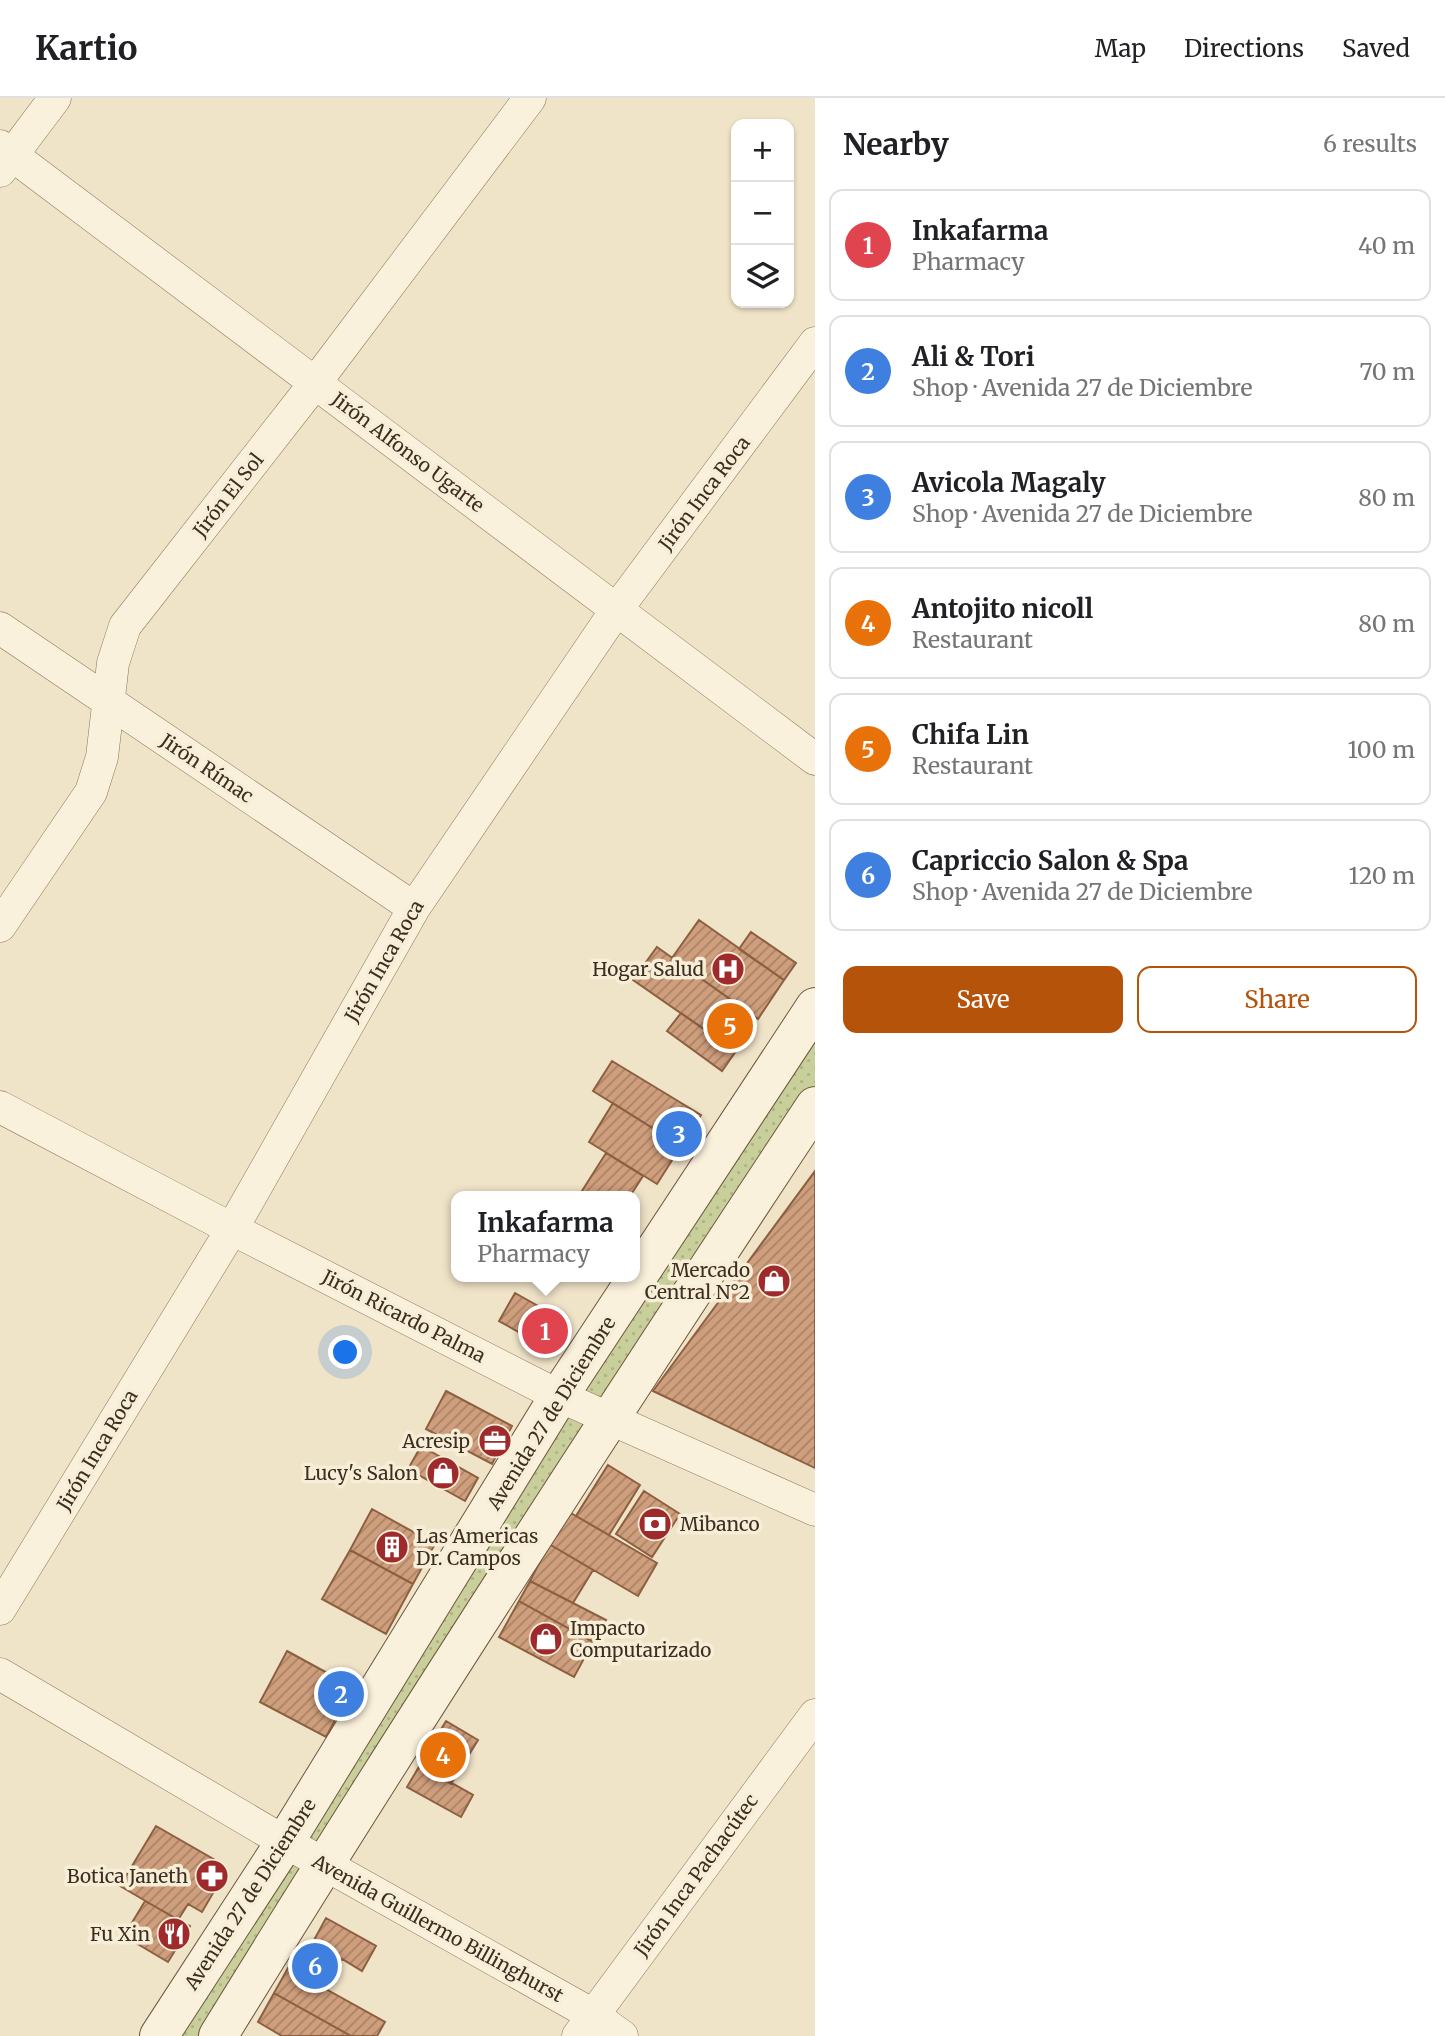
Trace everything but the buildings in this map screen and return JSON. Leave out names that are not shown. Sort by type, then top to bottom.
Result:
[{"type":"street","points":[[4,158],[55,98]]},
{"type":"street","name":"Jirón El Sol","points":[[0,926],[91,792],[102,757],[113,663],[125,626],[315,383],[530,98]]},
{"type":"street","name":"Jirón Alfonso Ugarte","points":[[4,158],[315,383],[815,759]]},
{"type":"street","name":"Jirón Inca Roca","points":[[0,1609],[232,1229],[414,908],[617,609],[815,343]]},
{"type":"street","name":"Jirón Rímac","points":[[0,628],[414,908]]},
{"type":"street","name":"Avenida 27 de Diciembre","points":[[640,1273],[815,1007]]},
{"type":"street","points":[[218,2036],[324,1864],[609,1418],[815,1106]]},
{"type":"street","name":"Jirón Ricardo Palma","points":[[0,1107],[559,1396],[815,1510]]},
{"type":"street","name":"Avenida 27 de Diciembre","points":[[159,2036],[285,1842],[559,1396],[634,1282]]},
{"type":"street","name":"Avenida Guillermo Billinghurst","points":[[0,1674],[324,1864],[586,2026],[622,2036]]},
{"type":"street","name":"Jirón Inca Pachacútec","points":[[586,2026],[815,1715]]},
{"type":"green space","points":[[815,1028],[815,1085],[603,1404],[578,1390]]},
{"type":"green space","points":[[563,1409],[593,1425],[321,1850],[299,1835]]},
{"type":"green space","points":[[286,1857],[310,1872],[207,2036],[171,2036]]},
{"type":"place","name":"Hogar Salud","points":[[728,969]]},
{"type":"place","name":"Chifa Lin","points":[[730,1026]]},
{"type":"place","name":"Avicola Magaly","points":[[679,1134]]},
{"type":"place","name":"Mercado Central N°2","points":[[774,1281]]},
{"type":"place","name":"Inkafarma","points":[[545,1331]]},
{"type":"place","name":"Acresip","points":[[495,1441]]},
{"type":"place","name":"Lucy's Salon","points":[[443,1473]]},
{"type":"place","name":"Mibanco","points":[[655,1524]]},
{"type":"place","name":"Las Americas Dr. Campos","points":[[392,1547]]},
{"type":"place","name":"Impacto Computarizado","points":[[546,1639]]},
{"type":"place","name":"Ali & Tori","points":[[341,1694]]},
{"type":"place","name":"Antojito nicoll","points":[[443,1755]]},
{"type":"place","name":"Botica Janeth","points":[[212,1876]]},
{"type":"place","name":"Fu Xin","points":[[174,1934]]},
{"type":"place","name":"Capriccio Salon & Spa","points":[[315,1966]]}]
